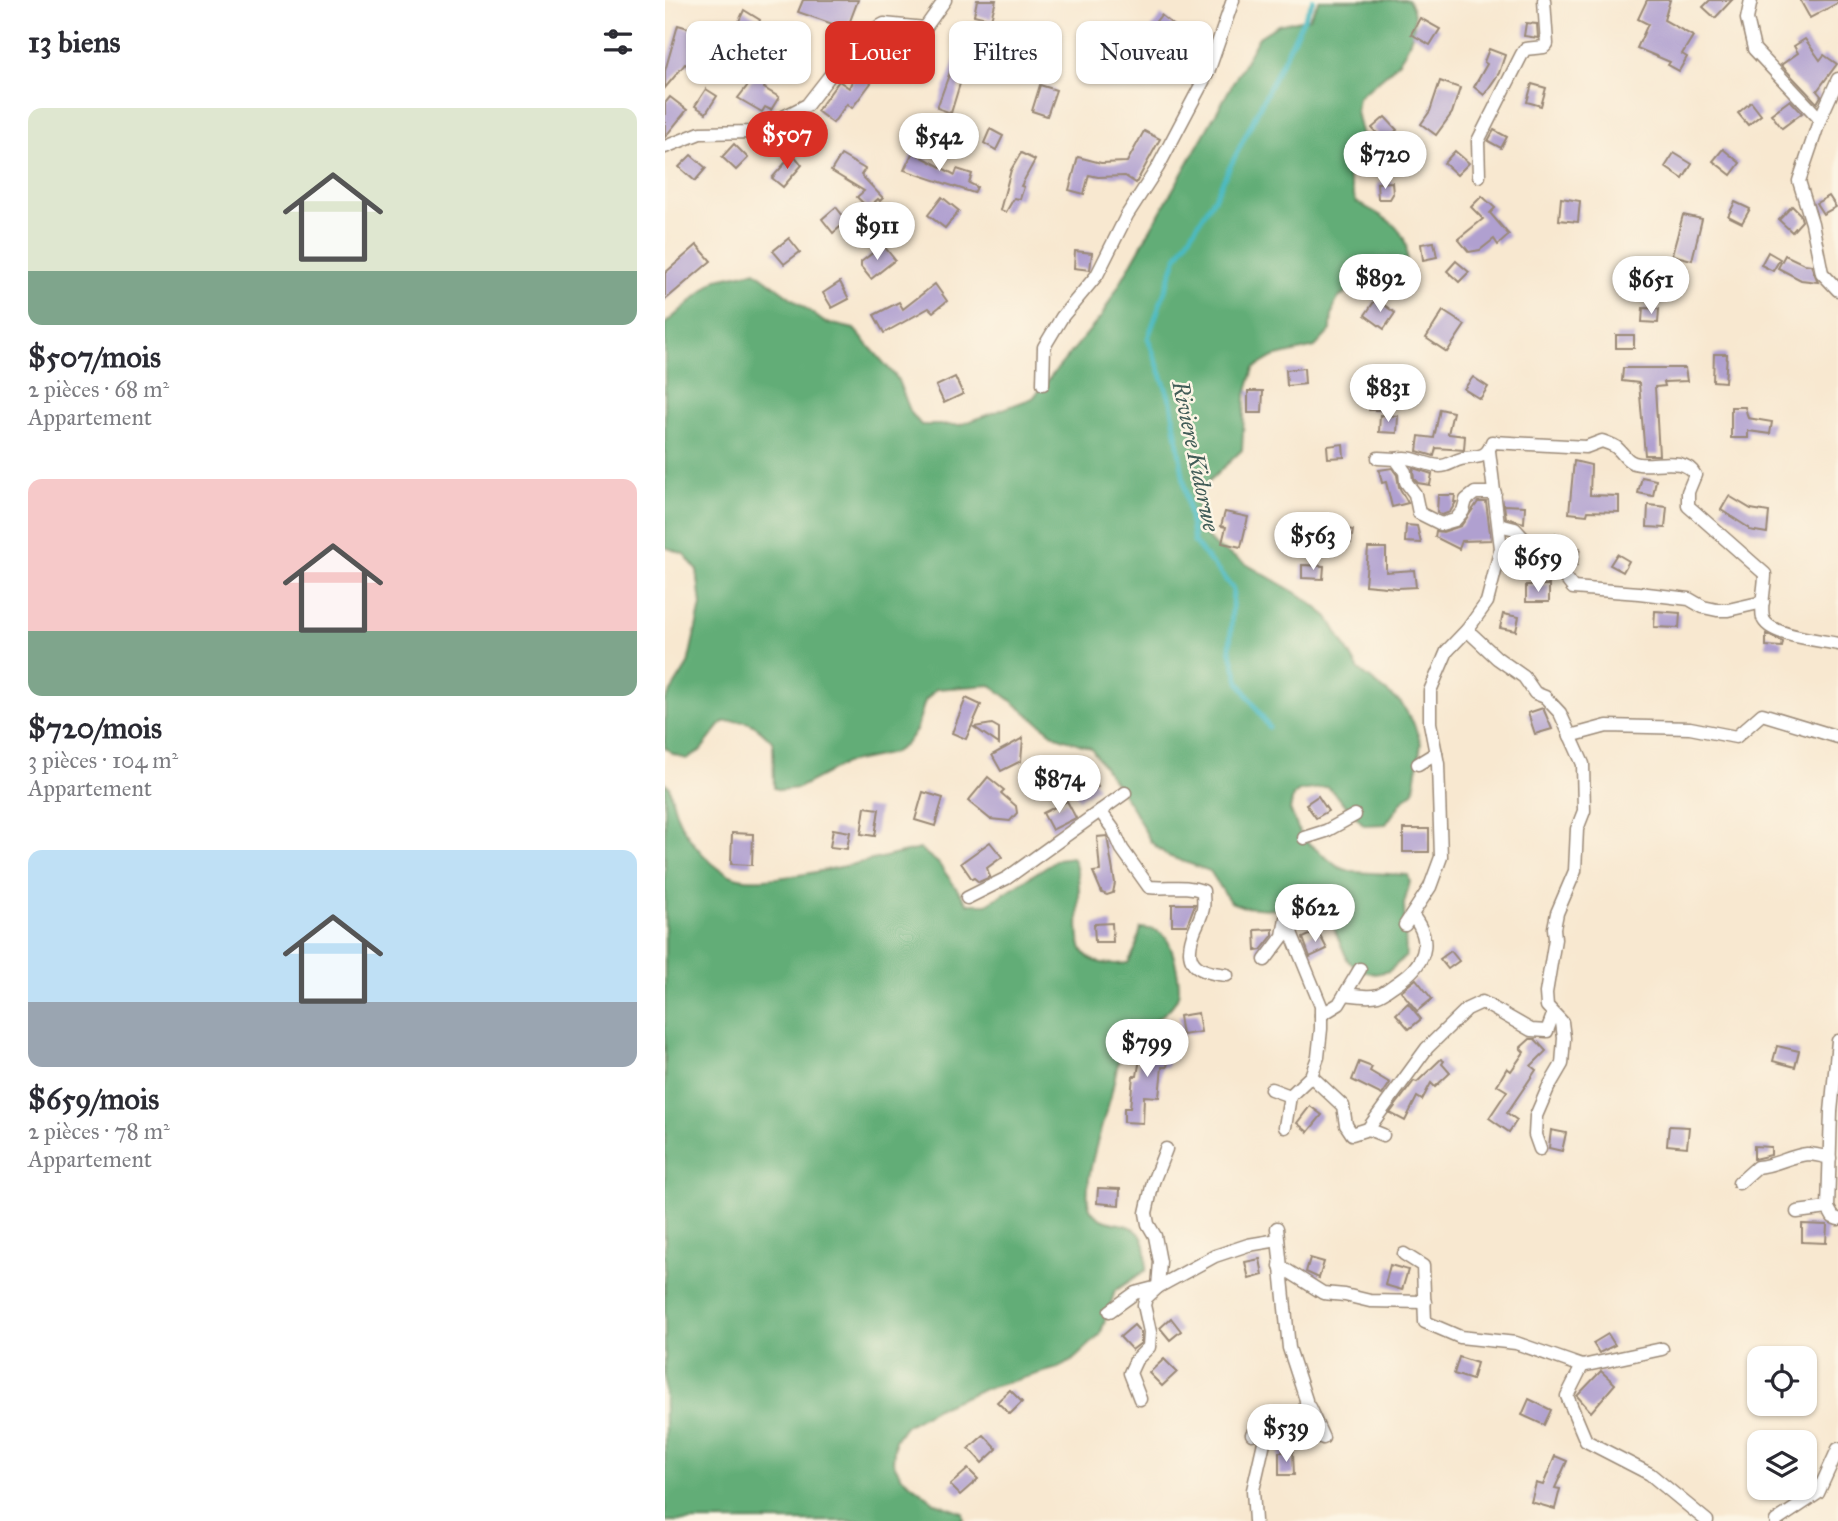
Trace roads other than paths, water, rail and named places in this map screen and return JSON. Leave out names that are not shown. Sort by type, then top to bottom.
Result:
[{"type":"street","points":[[665,147],[700,133],[754,132],[807,105],[860,37],[884,24],[925,28],[945,0]]},
{"type":"street","points":[[1043,384],[1044,347],[1062,317],[1097,275],[1127,215],[1158,167],[1208,72],[1233,0]]},
{"type":"street","points":[[1479,176],[1478,141],[1522,54],[1525,49],[1544,47],[1547,44],[1544,0]]},
{"type":"street","points":[[1751,0],[1747,19],[1754,49],[1820,119]]},
{"type":"street","points":[[1838,79],[1820,119],[1799,181],[1812,223],[1822,272],[1838,290]]},
{"type":"street","points":[[1345,994],[1377,995],[1401,980],[1420,962],[1426,942],[1420,924],[1408,920],[1430,887],[1441,857],[1436,753],[1430,723],[1430,691],[1447,651],[1468,630],[1486,602],[1495,579],[1501,548],[1489,451],[1492,442],[1586,447],[1602,441],[1618,449],[1626,460],[1637,464],[1682,464],[1692,468],[1695,475],[1688,492],[1688,506],[1765,574],[1763,619],[1767,626],[1776,632],[1838,644]]},
{"type":"street","points":[[1378,458],[1396,459],[1410,456],[1422,463],[1437,466],[1449,465],[1459,459],[1479,458],[1489,451]]},
{"type":"street","points":[[1396,459],[1405,472],[1406,482],[1415,494],[1419,513],[1441,524],[1455,520],[1463,511],[1466,499],[1475,493],[1495,493]]},
{"type":"street","points":[[1499,525],[1515,529],[1535,551],[1556,566],[1573,588],[1689,599],[1703,607],[1717,610],[1763,602]]},
{"type":"street","points":[[1468,630],[1497,658],[1524,677],[1535,693],[1545,697],[1560,713],[1583,764],[1584,811],[1577,829],[1575,871],[1557,913],[1546,993],[1547,1006],[1562,1022],[1562,1064],[1548,1088],[1537,1116],[1535,1135],[1539,1149]]},
{"type":"street","points":[[1570,736],[1607,726],[1690,728],[1736,737],[1762,714],[1838,737]]},
{"type":"street","points":[[1418,764],[1436,753]]},
{"type":"street","points":[[967,898],[1007,878],[1125,793]]},
{"type":"street","points":[[1100,811],[1113,829],[1122,849],[1149,887],[1165,889],[1189,885],[1203,891],[1203,910],[1190,944],[1189,958],[1197,969],[1210,974],[1227,975]]},
{"type":"street","points":[[1304,838],[1326,831],[1355,815]]},
{"type":"street","points":[[1265,960],[1283,936],[1287,910],[1293,934],[1321,1006],[1321,1016],[1318,1057],[1311,1076],[1290,1096],[1285,1127]]},
{"type":"street","points":[[1321,1016],[1339,1004],[1360,969]]},
{"type":"street","points":[[1311,1076],[1343,1106],[1346,1125],[1352,1134],[1368,1129],[1427,1048],[1467,1009],[1482,1002],[1531,1030],[1547,1031],[1553,1015]]},
{"type":"street","points":[[1838,1041],[1828,1208],[1833,1217],[1838,1219]]},
{"type":"street","points":[[1271,1089],[1290,1096]]},
{"type":"street","points":[[1368,1129],[1383,1135]]},
{"type":"street","points":[[1140,1399],[1131,1373],[1136,1360],[1149,1347],[1150,1332],[1144,1305],[1146,1298],[1158,1287],[1160,1262],[1155,1236],[1148,1224],[1146,1213],[1153,1182],[1166,1149]]},
{"type":"street","points":[[1739,1183],[1757,1167],[1772,1166],[1807,1154],[1830,1158]]},
{"type":"street","points":[[1797,1212],[1828,1208]]},
{"type":"street","points":[[1110,1311],[1135,1293],[1158,1287],[1215,1256],[1277,1234],[1289,1348],[1306,1400],[1323,1438]]},
{"type":"street","points":[[1404,1254],[1423,1266],[1425,1322],[1460,1337],[1516,1343],[1582,1367],[1662,1349]]},
{"type":"street","points":[[1280,1266],[1323,1293],[1370,1301],[1425,1302]]},
{"type":"street","points":[[1582,1367],[1567,1396],[1586,1441],[1650,1474],[1707,1521]]},
{"type":"street","points":[[1252,1434],[1267,1429],[1306,1428],[1306,1400]]},
{"type":"street","points":[[1255,1521],[1253,1490],[1267,1429]]},
{"type":"street","points":[[1776,1521],[1818,1493],[1838,1449]]},
{"type":"waterway","name":"Riviere Kidorwe","points":[[1269,727],[1239,682],[1230,649],[1233,589],[1194,542],[1171,402],[1148,338],[1177,257],[1215,197],[1313,0]]}]
